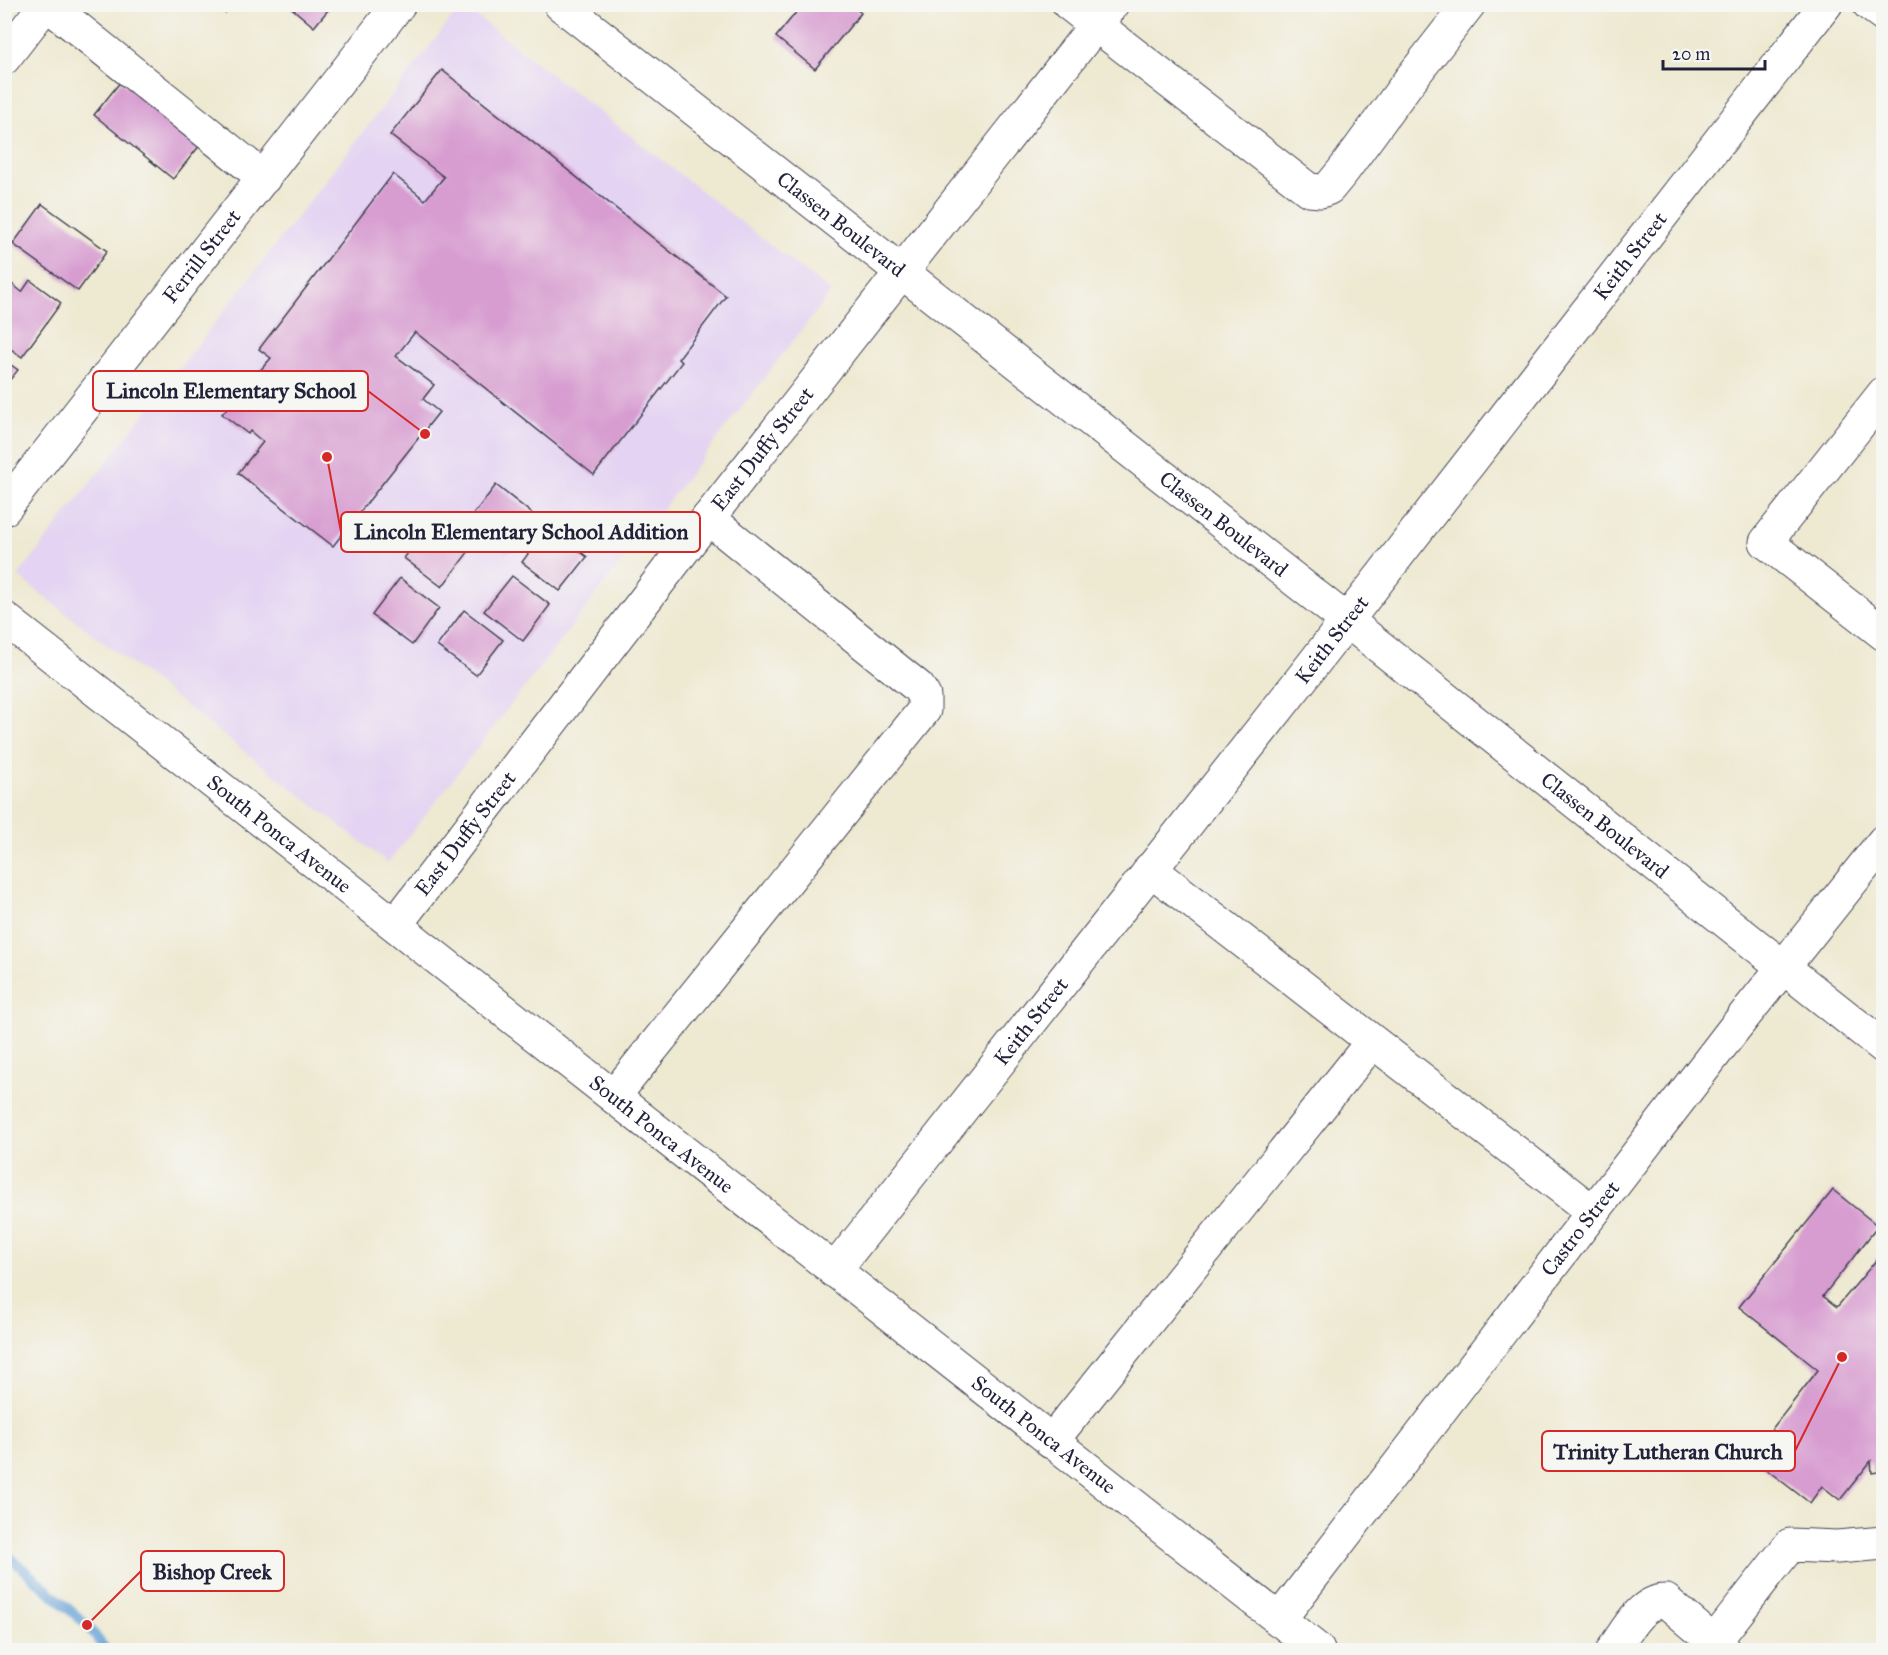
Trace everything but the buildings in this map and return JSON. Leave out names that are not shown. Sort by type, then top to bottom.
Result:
[{"type":"street","points":[[4,58],[46,4],[264,178]]},
{"type":"street","name":"Ferrill Street","points":[[4,509],[399,4]]},
{"type":"street","name":"Classen Boulevard","points":[[560,4],[1346,620],[1884,1047]]},
{"type":"street","points":[[1069,4],[1104,15],[1309,190],[1321,191],[1329,188],[1343,171],[1469,4]]},
{"type":"street","name":"Keith Street","points":[[834,1271],[1346,620],[1826,4]]},
{"type":"street","points":[[1869,4],[1884,15]]},
{"type":"street","name":"East Duffy Street","points":[[396,924],[708,518],[1104,15]]},
{"type":"street","points":[[1884,393],[1766,542],[1884,634]]},
{"type":"street","points":[[614,1095],[924,710],[924,696],[918,687],[708,518]]},
{"type":"street","name":"South Ponca Avenue","points":[[4,618],[1318,1650]]},
{"type":"street","name":"Castro Street","points":[[1279,1620],[1733,1030],[1884,842]]},
{"type":"street","points":[[1150,869],[1593,1212]]},
{"type":"street","points":[[1051,1442],[1372,1042]]},
{"type":"street","points":[[1613,1650],[1644,1609],[1658,1601],[1665,1601],[1719,1646],[1790,1545],[1837,1547],[1884,1543]]},
{"type":"shaded area","points":[[462,5],[831,292],[388,863],[18,576]]},
{"type":"waterway","points":[[4,1552],[87,1625],[106,1650]]},
{"type":"place","name":"Lincoln Elementary School","points":[[425,434]]},
{"type":"place","name":"Lincoln Elementary School Addition","points":[[327,457]]},
{"type":"place","name":"Trinity Lutheran Church","points":[[1842,1357]]},
{"type":"place","name":"Bishop Creek","points":[[87,1625]]}]
